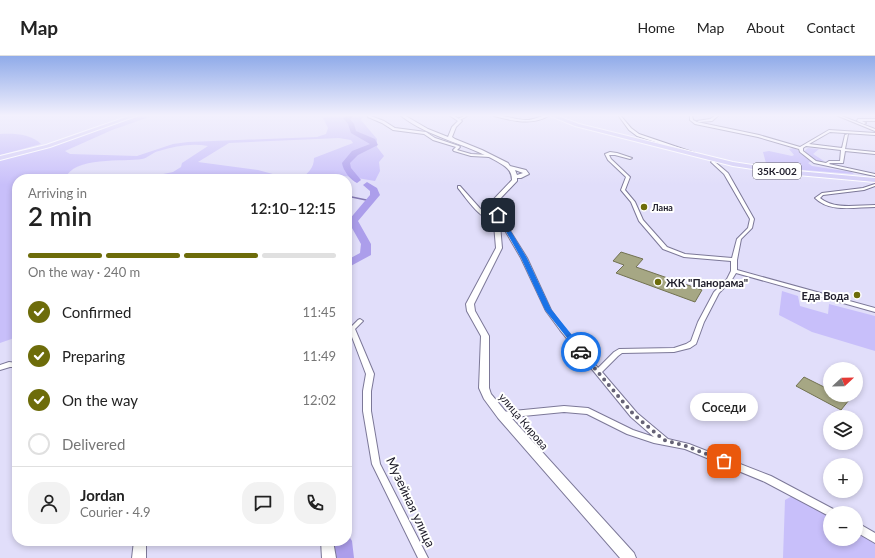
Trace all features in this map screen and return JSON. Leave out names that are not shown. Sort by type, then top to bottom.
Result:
[{"type":"highway","points":[[0,157],[64,138]]},
{"type":"highway","points":[[0,157],[48,146],[69,138]]},
{"type":"highway","name":"35К-002","points":[[628,138],[713,161],[786,172],[875,180]]},
{"type":"highway","points":[[635,138],[734,163],[794,172],[875,180]]},
{"type":"main road","points":[[449,138],[490,156],[511,168],[524,171],[525,174],[517,177],[511,168]]},
{"type":"main road","name":"улица Кирова","points":[[517,177],[496,202],[499,248],[497,255],[486,269],[470,304],[471,311],[485,336],[484,388],[487,396],[502,416],[629,558]]},
{"type":"main road","points":[[139,558],[140,546]]},
{"type":"main road","points":[[328,546],[329,558]]},
{"type":"street","points":[[433,138],[458,147],[455,150],[471,155],[490,156]]},
{"type":"street","points":[[648,138],[696,154]]},
{"type":"street","points":[[767,138],[801,148]]},
{"type":"street","points":[[801,148],[816,138]]},
{"type":"street","points":[[826,165],[829,162],[842,162],[843,149],[847,138]]},
{"type":"street","points":[[805,145],[875,153]]},
{"type":"street","points":[[801,148],[801,151],[815,162],[875,180]]},
{"type":"street","points":[[630,158],[613,153],[607,154],[609,159],[628,177],[623,190],[633,202],[642,220],[665,248],[684,255],[734,260]]},
{"type":"street","points":[[598,372],[621,351],[674,350],[683,348],[694,342],[701,322],[717,292],[730,280],[734,271],[734,260],[739,239],[750,228],[752,219],[726,173],[713,161]]},
{"type":"street","points":[[875,180],[864,189],[822,194],[818,198],[824,202],[839,207],[875,206]]},
{"type":"street","points":[[458,187],[483,215],[498,218],[524,258],[548,310],[562,330],[634,415],[664,440]]},
{"type":"street","points":[[734,271],[875,310]]},
{"type":"street","name":"Музейная улица","points":[[360,321],[352,329],[370,374],[367,391],[367,412],[376,464],[423,558]]},
{"type":"street","points":[[0,368],[9,364],[12,364]]},
{"type":"street","points":[[502,416],[576,409],[588,411],[630,432],[654,440],[664,440],[686,446],[768,479],[823,508]]},
{"type":"street","points":[[863,531],[875,538]]},
{"type":"shaded area","points":[[0,138],[33,138],[41,144],[0,155]]},
{"type":"shaded area","points":[[74,138],[93,138],[65,151],[70,154],[137,156],[173,144],[188,142],[280,138],[330,138],[229,143],[198,162],[258,170],[273,174],[163,174],[173,172],[181,167],[182,163],[208,146],[196,145],[177,146],[165,149],[142,159],[88,163],[78,167],[69,174],[12,174],[12,339],[0,343],[0,158]]},
{"type":"shaded area","points":[[342,138],[377,139],[377,147],[384,156],[379,162],[380,171],[375,181],[352,177],[352,174],[306,174],[312,167],[314,158],[353,143],[351,140]]},
{"type":"shaded area","points":[[794,148],[802,153],[808,148],[819,149],[813,154],[824,161],[808,163],[812,166],[851,172],[854,174],[767,167],[763,152],[769,151],[792,156],[794,155],[789,149]]},
{"type":"shaded area","points":[[782,291],[798,296],[800,306],[828,314],[829,304],[875,316],[875,351],[812,332],[779,315]]},
{"type":"shaded area","points":[[794,495],[823,512],[823,546],[863,546],[863,534],[875,541],[875,558],[783,558],[785,500]]},
{"type":"building","name":"ЖК \"Панорама\"","points":[[621,252],[643,259],[636,267],[702,290],[695,302],[616,273],[624,265],[613,261]]},
{"type":"building","points":[[804,377],[823,386],[823,400],[796,386]]},
{"type":"building","points":[[826,402],[847,402],[841,410]]},
{"type":"waterway","points":[[352,174],[347,168],[346,163],[355,153],[374,145],[372,141],[367,138]]},
{"type":"waterway","points":[[352,174],[357,180]]},
{"type":"waterway","points":[[352,262],[365,255],[366,244],[353,221],[375,195],[374,190],[367,185]]},
{"type":"waterway","points":[[352,197],[371,201]]},
{"type":"waterway","points":[[342,546],[343,558]]},
{"type":"way so far","points":[[581,352],[634,415],[664,440],[686,446],[724,461]]},
{"type":"place","name":"Лана","points":[[644,207]]},
{"type":"place","name":"ЖК \"Панорама\"","points":[[658,282]]},
{"type":"place","name":"Еда Вода","points":[[857,295]]},
{"type":"place","name":"Соседи","points":[[724,461]]},
{"type":"route","points":[[498,215],[524,258],[548,310],[562,330],[581,352]]}]
